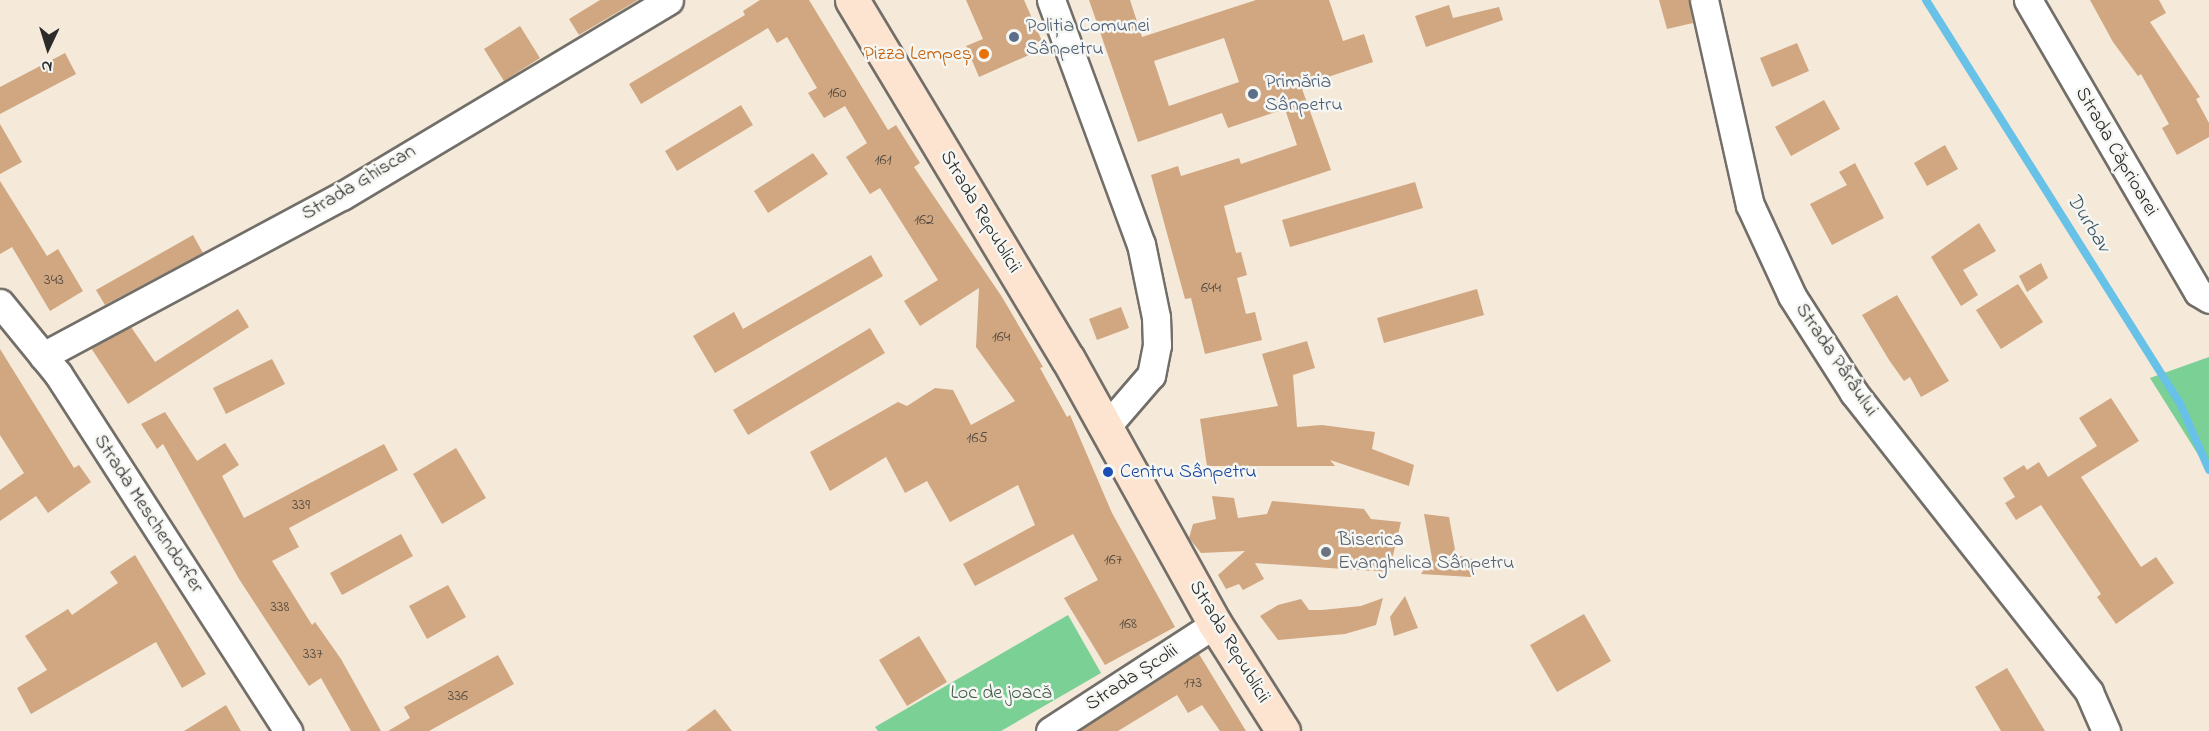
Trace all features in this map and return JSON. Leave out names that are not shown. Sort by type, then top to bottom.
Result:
[{"type":"main road","name":"Strada Republicii","points":[[852,0],[1107,426],[1215,624],[1283,731]]},
{"type":"street","name":"Strada Ghiscan","points":[[43,356],[342,196],[669,0]]},
{"type":"street","points":[[1051,0],[1141,244],[1156,317],[1156,345],[1151,375],[1107,426]]},
{"type":"street","name":"Strada Pârâului","points":[[1704,0],[1750,205],[1792,296],[1854,393],[2089,692],[2106,731]]},
{"type":"street","name":"Strada Căprioarei","points":[[2028,0],[2198,292],[2209,299]]},
{"type":"street","name":"Strada Meschendorfer","points":[[0,303],[43,356],[288,731]]},
{"type":"street","name":"Strada Școlii","points":[[1050,731],[1215,624]]},
{"type":"green space","points":[[2209,357],[2209,472],[2150,378]]},
{"type":"green space","name":"Loc de joacă","points":[[1068,615],[1101,673],[1001,731],[878,731],[875,727]]},
{"type":"building","points":[[600,0],[638,0],[579,35],[569,19]]},
{"type":"building","points":[[760,0],[809,0],[888,130],[896,125],[920,163],[914,167],[1002,297],[1043,367],[1040,368],[1067,417],[1070,415],[1112,513],[1175,627],[1105,665],[1064,598],[1098,580],[1073,534],[975,586],[963,564],[1035,525],[1018,485],[950,522],[927,481],[905,493],[886,457],[830,491],[810,452],[898,402],[907,406],[935,388],[953,390],[971,425],[1015,401],[976,347],[979,288],[920,326],[904,301],[938,280],[880,188],[870,194],[846,157],[867,143],[845,106],[824,118],[808,93],[817,88],[787,37],[777,43],[768,28],[641,104],[629,84],[745,15],[743,11]]},
{"type":"building","name":"Poliția Comunei Sânpetru","points":[[966,0],[1024,0],[1045,48],[979,77],[966,46],[983,39]]},
{"type":"building","points":[[1089,0],[1130,0],[1142,37],[1256,0],[1329,0],[1343,41],[1364,34],[1373,62],[1301,86],[1331,170],[1224,206],[1236,253],[1241,252],[1247,275],[1237,278],[1246,314],[1255,312],[1262,340],[1205,354],[1191,298],[1185,299],[1151,175],[1178,166],[1181,176],[1239,158],[1241,164],[1297,145],[1285,109],[1228,128],[1222,113],[1138,142]],"holes":[[[1224,38],[1239,82],[1169,106],[1154,61]]]},
{"type":"building","points":[[1659,0],[1689,0],[1693,23],[1667,29]]},
{"type":"building","points":[[2090,0],[2159,0],[2166,13],[2150,22],[2200,97],[2196,99],[2209,123],[2209,137],[2177,155],[2162,128],[2169,124],[2141,74],[2138,76],[2113,42]]},
{"type":"building","points":[[1449,5],[1453,18],[1499,7],[1503,20],[1426,47],[1415,16]]},
{"type":"building","points":[[520,26],[540,58],[504,81],[484,49]]},
{"type":"building","points":[[1797,43],[1809,71],[1772,87],[1760,58]]},
{"type":"building","points":[[65,53],[76,74],[0,114],[0,87]]},
{"type":"building","points":[[1824,100],[1840,129],[1791,156],[1775,127]]},
{"type":"building","points":[[741,105],[753,125],[677,171],[665,151]]},
{"type":"building","points":[[0,124],[22,162],[0,174]]},
{"type":"building","points":[[1945,145],[1958,169],[1927,186],[1914,163]]},
{"type":"building","points":[[813,153],[828,174],[768,213],[754,191]]},
{"type":"building","points":[[1855,163],[1884,218],[1832,245],[1810,204],[1847,185],[1839,172]]},
{"type":"building","points":[[0,181],[47,256],[58,249],[83,291],[50,311],[12,247],[0,254]]},
{"type":"building","points":[[1415,182],[1423,208],[1290,247],[1282,220]]},
{"type":"building","points":[[1979,223],[1996,251],[1963,270],[1978,295],[1961,306],[1931,257]]},
{"type":"building","points":[[193,235],[203,253],[105,305],[96,290]]},
{"type":"building","points":[[871,255],[883,276],[715,373],[693,336],[734,312],[743,329]]},
{"type":"building","points":[[2041,263],[2048,278],[2027,292],[2019,276]]},
{"type":"building","points":[[2018,284],[2043,322],[2001,349],[1976,310]]},
{"type":"building","points":[[1477,289],[1484,315],[1384,343],[1377,318]]},
{"type":"building","points":[[1897,295],[1949,381],[1921,397],[1910,377],[1904,381],[1862,315]]},
{"type":"building","points":[[1121,307],[1129,328],[1097,340],[1089,319]]},
{"type":"building","points":[[238,309],[249,327],[128,404],[91,348],[131,327],[155,362]]},
{"type":"building","points":[[870,328],[885,353],[748,435],[733,410]]},
{"type":"building","points":[[1307,341],[1315,368],[1293,375],[1297,427],[1322,425],[1375,432],[1372,449],[1414,465],[1409,486],[1330,460],[1335,466],[1207,466],[1200,419],[1278,406],[1262,354]]},
{"type":"building","points":[[0,349],[74,468],[79,465],[91,482],[48,513],[36,496],[0,521],[0,490],[24,473],[0,435]]},
{"type":"building","points":[[272,359],[285,384],[226,414],[213,388]]},
{"type":"building","points":[[2111,398],[2139,441],[2081,477],[2141,567],[2156,557],[2174,583],[2116,624],[2097,597],[2101,594],[2041,505],[2016,520],[2005,503],[2015,497],[2003,478],[2024,465],[2027,470],[2039,462],[2048,477],[2097,446],[2079,418]]},
{"type":"building","points":[[165,412],[197,461],[225,443],[239,465],[222,476],[244,518],[384,444],[398,470],[289,528],[299,547],[272,561],[312,625],[315,622],[341,659],[381,731],[351,731],[321,678],[309,686],[239,579],[163,444],[157,449],[141,424]]},
{"type":"building","points":[[456,448],[486,498],[442,524],[413,474]]},
{"type":"building","points":[[1212,496],[1234,498],[1238,518],[1267,514],[1272,501],[1364,509],[1371,519],[1401,522],[1389,572],[1255,563],[1264,579],[1243,590],[1239,584],[1226,589],[1218,575],[1245,551],[1201,553],[1189,538],[1193,524],[1216,519]]},
{"type":"building","points":[[1424,514],[1449,517],[1456,555],[1476,560],[1471,577],[1421,574],[1432,558]]},
{"type":"building","points":[[401,534],[413,556],[342,595],[330,573]]},
{"type":"building","points":[[135,555],[206,674],[182,688],[156,642],[31,714],[17,688],[47,670],[25,636],[68,609],[72,615],[118,583],[110,572]]},
{"type":"building","points":[[448,585],[466,617],[427,639],[409,606]]},
{"type":"building","points":[[1405,596],[1418,628],[1394,636],[1390,617]]},
{"type":"building","points":[[1383,598],[1376,625],[1345,634],[1278,640],[1260,616],[1278,605],[1301,599],[1309,610],[1322,610],[1361,606]]},
{"type":"building","points":[[1584,614],[1611,661],[1557,692],[1530,645]]},
{"type":"building","points":[[919,636],[947,682],[907,706],[879,660]]},
{"type":"building","points":[[1199,654],[1246,731],[1220,731],[1202,705],[1188,713],[1177,695],[1118,731],[1079,731]]},
{"type":"building","points":[[498,655],[514,684],[429,731],[388,731],[410,718],[404,707]]},
{"type":"building","points":[[2007,668],[2045,731],[2001,731],[1975,687]]},
{"type":"building","points":[[226,705],[241,731],[184,731]]},
{"type":"building","points":[[715,709],[732,731],[686,731]]},
{"type":"waterway","name":"Durbav","points":[[1926,0],[2179,401],[2209,470]]},
{"type":"place","name":"Poliția Comunei Sânpetru","points":[[1014,37]]},
{"type":"place","name":"Pizza Lempeș","points":[[984,54]]},
{"type":"place","name":"Primăria Sânpetru","points":[[1253,94]]},
{"type":"place","name":"Centru Sânpetru","points":[[1108,472]]},
{"type":"place","name":"Biserica Evanghelica Sânpetru","points":[[1326,552]]}]
